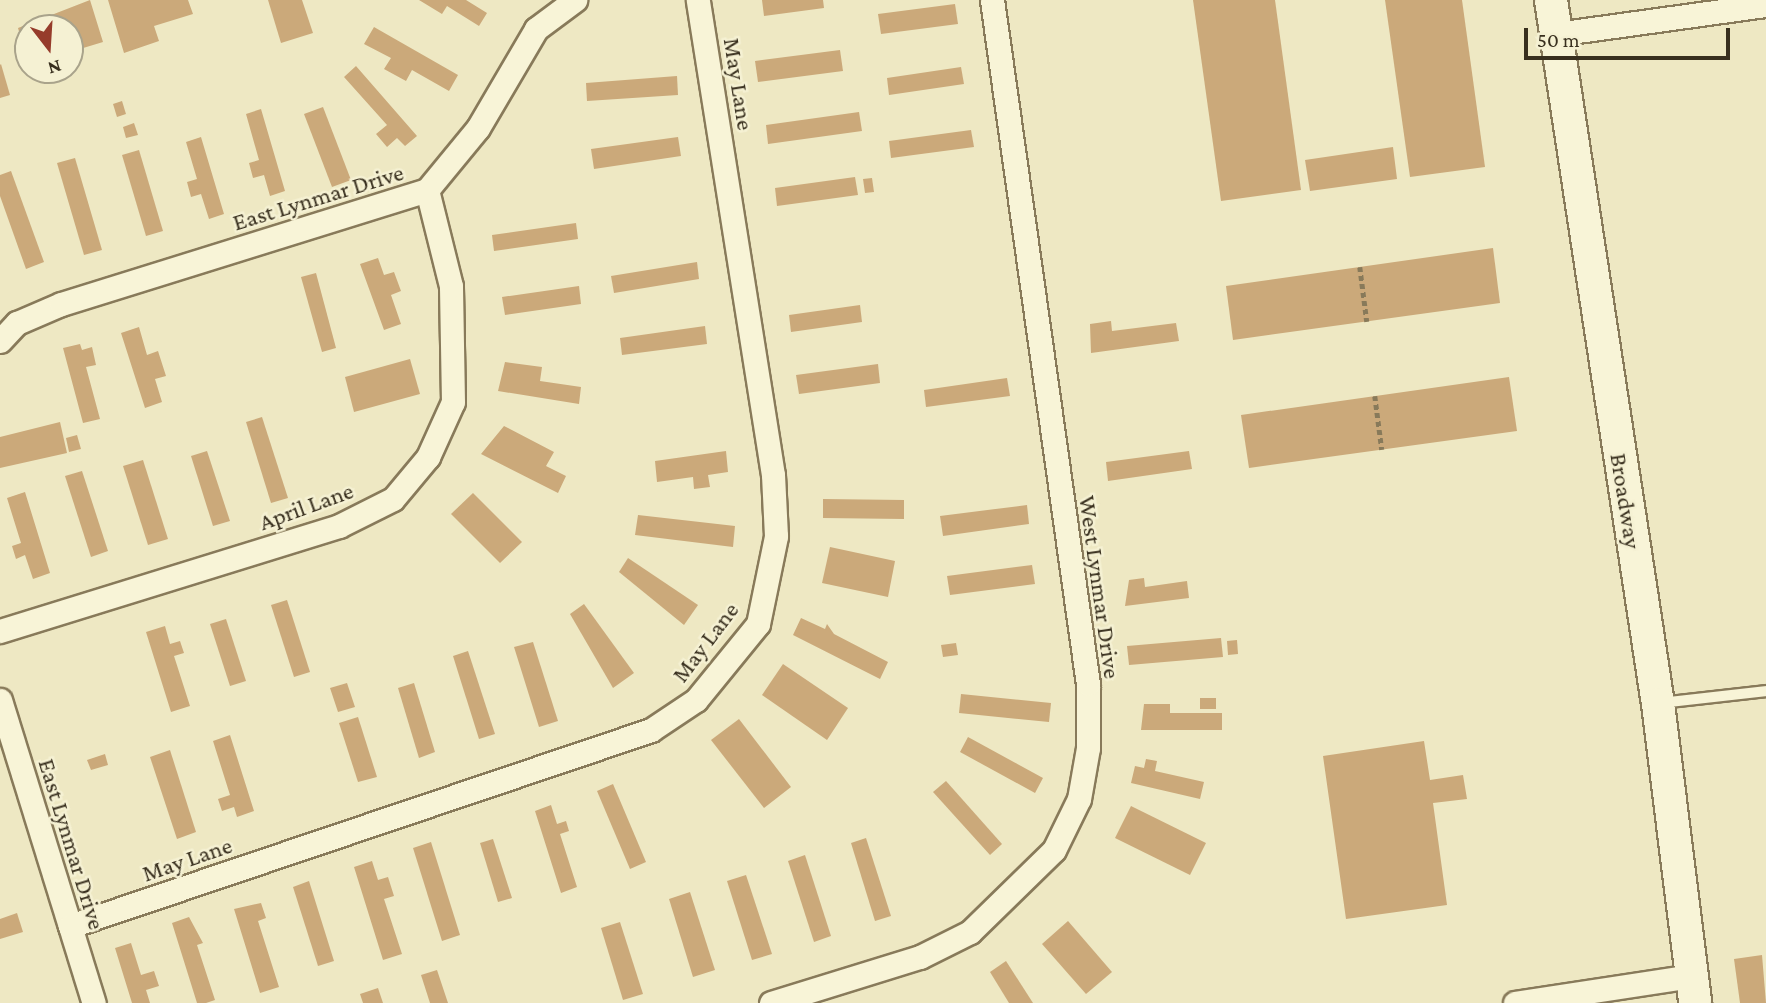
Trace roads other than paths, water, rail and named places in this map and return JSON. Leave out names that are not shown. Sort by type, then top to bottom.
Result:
[{"type":"street","name":"East Lynmar Drive","points":[[0,341],[17,323],[61,304],[427,190],[478,128],[536,29],[575,0]]},
{"type":"street","name":"May Lane","points":[[70,926],[651,730],[696,700],[758,624],[776,537],[774,475],[698,0]]},
{"type":"street","name":"West Lynmar Drive","points":[[771,1003],[920,957],[970,932],[1014,897],[1054,850],[1079,799],[1088,748],[1088,684],[992,0]]},
{"type":"street","name":"Broadway","points":[[1551,0],[1658,704],[1693,989]]},
{"type":"street","points":[[1556,34],[1766,5]]},
{"type":"street","name":"April Lane","points":[[0,631],[339,526],[393,499],[428,457],[453,401],[452,286],[427,190]]},
{"type":"street","name":"East Lynmar Drive","points":[[0,700],[94,1003]]},
{"type":"street","points":[[1515,1003],[1693,989]]},
{"type":"lane","points":[[1658,704],[1766,691]]}]
